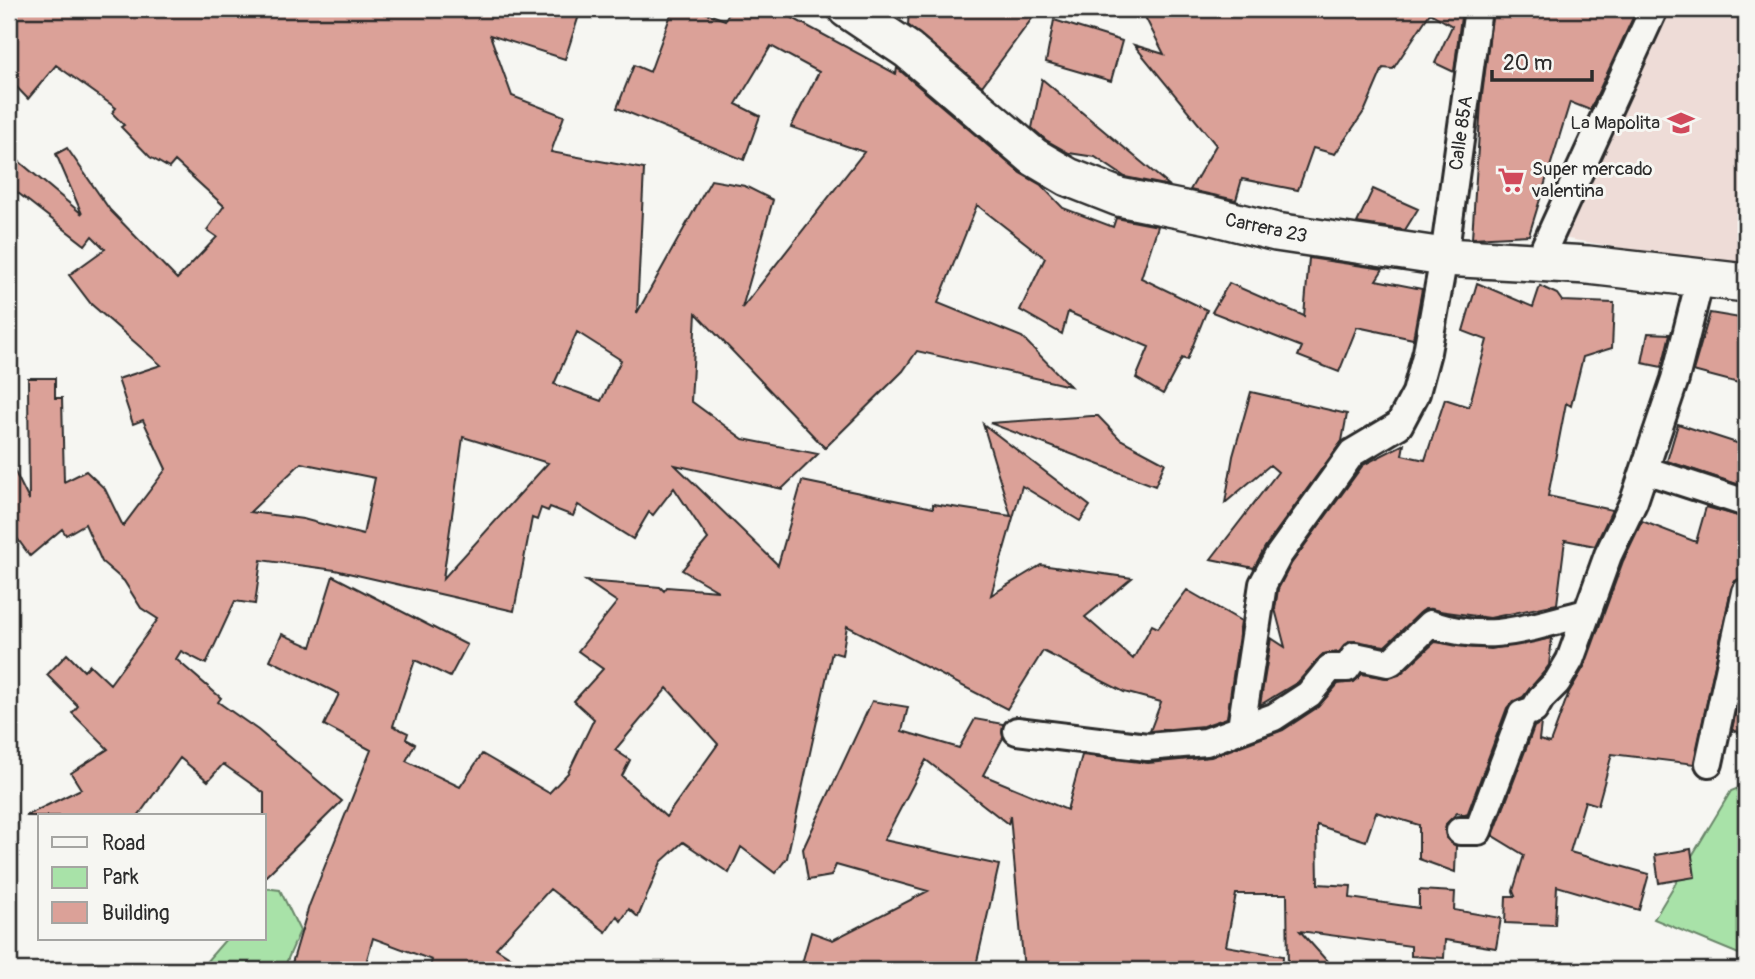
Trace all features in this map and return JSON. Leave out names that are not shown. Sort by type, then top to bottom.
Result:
[{"type":"street","name":"Carrera 23","points":[[847,9],[908,50],[1034,157],[1068,177],[1119,197],[1276,232],[1444,257],[1701,276],[1746,283]]},
{"type":"street","name":"Calle 85A","points":[[1241,728],[1263,584],[1278,556],[1352,453],[1399,425],[1416,393],[1427,352],[1444,257],[1478,9]]},
{"type":"street","points":[[1538,262],[1654,9]]},
{"type":"street","points":[[1460,831],[1478,831],[1522,714],[1534,710],[1541,698],[1557,682],[1570,660],[1586,613],[1644,470],[1675,379],[1701,276]]},
{"type":"street","points":[[1644,470],[1746,503]]},
{"type":"street","points":[[1709,763],[1746,592]]},
{"type":"street","points":[[1017,731],[1147,747],[1206,742],[1274,717],[1309,694],[1330,668],[1347,668],[1352,658],[1392,661],[1430,624],[1470,635],[1504,635],[1586,613]]},
{"type":"shaded area","name":"La Mapolita","points":[[1669,9],[1746,9],[1746,269],[1562,238]]},
{"type":"green space","points":[[1746,785],[1746,957],[1654,919],[1731,791]]},
{"type":"green space","points":[[266,888],[280,890],[300,931],[283,970],[199,970],[225,940],[266,940]]},
{"type":"building","points":[[9,9],[581,9],[565,59],[490,35],[512,96],[564,116],[551,152],[644,169],[637,313],[711,180],[745,186],[773,200],[742,308],[864,152],[791,127],[819,72],[771,46],[736,104],[760,116],[744,160],[617,108],[634,65],[650,72],[673,9],[695,9],[725,20],[731,9],[776,9],[896,74],[897,68],[1020,173],[1041,185],[1063,208],[1113,227],[1116,218],[1158,226],[1141,278],[1207,310],[1187,360],[1182,358],[1163,394],[1136,378],[1149,347],[1068,312],[1062,334],[1020,310],[1045,258],[977,205],[938,303],[1022,337],[1070,386],[917,351],[903,371],[825,448],[696,313],[691,401],[743,439],[818,454],[782,489],[675,465],[778,565],[802,481],[933,508],[933,504],[1011,516],[983,424],[1090,506],[1080,521],[1022,486],[991,595],[1041,565],[1132,578],[1085,617],[1133,659],[1152,625],[1158,628],[1187,590],[1241,621],[1227,718],[1203,726],[1150,731],[1161,702],[1124,692],[1043,651],[1007,709],[847,626],[842,655],[832,652],[787,858],[775,873],[741,847],[729,873],[683,842],[661,862],[638,917],[629,909],[621,921],[617,916],[606,932],[550,889],[496,948],[530,970],[429,970],[432,960],[373,938],[364,970],[290,970],[309,906],[371,750],[324,725],[339,694],[270,660],[282,634],[311,647],[333,576],[467,645],[450,677],[415,660],[393,726],[408,733],[406,739],[415,744],[406,761],[460,787],[482,754],[549,793],[568,773],[594,719],[574,701],[603,669],[578,651],[617,602],[586,581],[660,587],[664,591],[667,587],[718,591],[682,570],[708,539],[674,488],[653,515],[649,512],[633,539],[578,505],[573,516],[550,507],[548,511],[541,508],[537,520],[532,518],[514,611],[335,570],[261,560],[255,604],[235,601],[206,664],[181,651],[176,659],[221,698],[218,702],[258,730],[342,801],[266,876],[264,793],[223,764],[208,781],[180,758],[139,814],[25,816],[81,789],[71,773],[108,749],[72,713],[78,706],[47,675],[67,654],[84,671],[90,665],[110,684],[158,619],[141,608],[124,581],[102,562],[85,524],[66,535],[62,529],[30,556],[9,527],[9,460],[29,500],[28,378],[55,378],[55,398],[62,398],[64,482],[86,471],[105,489],[123,526],[166,469],[143,420],[133,424],[118,379],[161,365],[91,304],[69,275],[105,249],[92,236],[85,245],[9,186],[9,153],[82,214],[56,154],[67,148],[110,210],[177,279],[217,237],[207,230],[224,206],[175,161],[169,168],[150,157],[121,127],[124,125],[112,113],[116,108],[56,65],[28,99],[9,79]],"holes":[[[577,332],[621,360],[601,401],[554,384]],[[463,437],[548,463],[443,579]],[[301,463],[375,478],[363,535],[303,519],[250,512]],[[667,688],[718,744],[666,817],[622,776],[630,760],[615,750]]]},
{"type":"building","points":[[909,9],[1039,9],[982,86],[908,25]]},
{"type":"building","points":[[1141,9],[1462,9],[1454,72],[1435,63],[1452,26],[1430,13],[1393,69],[1383,68],[1365,110],[1335,154],[1313,148],[1298,190],[1242,179],[1236,200],[1190,190],[1216,145],[1134,45],[1164,54]]},
{"type":"building","points":[[1493,9],[1637,9],[1590,110],[1570,102],[1529,235],[1472,238],[1481,103]]},
{"type":"building","points":[[1054,20],[1122,41],[1111,81],[1046,62]]},
{"type":"building","points":[[1042,79],[1170,186],[1125,177],[1095,157],[1069,153],[1046,140],[1032,128]]},
{"type":"building","points":[[1373,189],[1418,209],[1405,230],[1357,223]]},
{"type":"building","points":[[1309,258],[1383,269],[1376,280],[1422,289],[1413,339],[1357,327],[1339,372],[1298,356],[1302,347],[1212,312],[1229,283],[1304,316]]},
{"type":"building","points":[[1477,283],[1533,307],[1540,286],[1557,294],[1562,301],[1614,303],[1612,348],[1583,357],[1571,406],[1566,403],[1548,496],[1612,510],[1595,546],[1565,540],[1557,604],[1490,618],[1425,609],[1385,646],[1350,641],[1339,652],[1323,654],[1298,682],[1260,705],[1271,638],[1285,647],[1275,609],[1278,589],[1291,564],[1363,465],[1404,444],[1402,455],[1425,460],[1445,399],[1469,407],[1487,340],[1463,331]]},
{"type":"building","points":[[1710,313],[1746,319],[1746,385],[1693,371]]},
{"type":"building","points":[[1648,333],[1670,334],[1662,367],[1642,363]]},
{"type":"building","points":[[1251,392],[1347,414],[1342,441],[1265,547],[1254,568],[1211,559],[1278,472],[1270,465],[1225,503],[1233,456]]},
{"type":"building","points":[[1098,416],[1120,439],[1165,463],[1155,486],[990,423]]},
{"type":"building","points":[[1678,424],[1746,446],[1746,487],[1667,461]]},
{"type":"building","points":[[1706,507],[1746,518],[1746,577],[1735,581],[1731,589],[1694,764],[1612,754],[1598,805],[1585,801],[1570,852],[1649,874],[1639,910],[1557,886],[1555,925],[1505,923],[1506,896],[1515,896],[1513,891],[1524,855],[1493,836],[1534,727],[1541,723],[1539,740],[1550,743],[1569,692],[1585,665],[1623,561],[1642,521],[1696,542]]},
{"type":"building","points":[[1552,638],[1549,665],[1523,697],[1512,702],[1507,708],[1467,815],[1457,813],[1446,824],[1446,838],[1456,846],[1455,872],[1419,859],[1419,825],[1376,812],[1366,841],[1317,825],[1318,884],[1351,886],[1350,898],[1419,908],[1419,890],[1455,892],[1454,910],[1501,918],[1496,948],[1445,940],[1444,958],[1411,956],[1411,946],[1300,931],[1335,970],[1288,970],[1287,894],[1236,894],[1226,946],[1283,956],[1282,970],[1182,970],[1125,966],[1125,970],[1024,970],[1010,816],[1008,824],[926,760],[884,840],[999,865],[975,970],[800,970],[811,932],[833,940],[928,891],[836,865],[831,876],[808,880],[803,849],[872,701],[908,707],[902,731],[959,748],[975,719],[1003,724],[1003,738],[983,775],[1067,810],[1082,755],[1148,763],[1211,757],[1283,730],[1318,707],[1338,684],[1354,682],[1362,674],[1386,678],[1399,675],[1435,642],[1491,649]]},
{"type":"building","points":[[1746,665],[1746,735],[1733,730],[1731,734]]},
{"type":"building","points":[[1691,849],[1695,877],[1659,883],[1655,855]]},
{"type":"place","name":"La Mapolita","points":[[1681,123]]},
{"type":"place","name":"Super mercado valentina","points":[[1511,180]]}]
